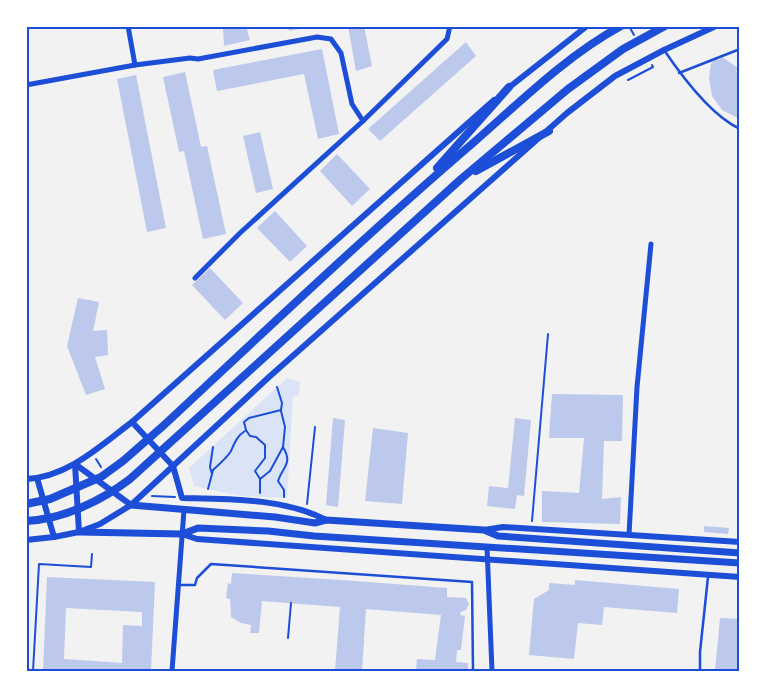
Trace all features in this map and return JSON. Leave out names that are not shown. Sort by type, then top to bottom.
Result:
[{"type":"highway","points":[[26,504],[50,499],[101,477],[123,461],[418,190],[554,72],[621,26]]},
{"type":"highway","points":[[26,521],[55,516],[74,510],[111,492],[130,479],[461,179],[568,89],[623,49],[665,26]]},
{"type":"highway","points":[[418,190],[509,87]]},
{"type":"highway","points":[[461,179],[549,131]]},
{"type":"main road","points":[[132,505],[275,516],[315,523],[326,520],[484,530],[498,536],[740,553]]},
{"type":"main road","points":[[79,532],[182,534],[198,528],[268,531],[740,563]]},
{"type":"street","points":[[128,26],[135,65]]},
{"type":"street","points":[[195,278],[240,233],[364,121],[447,39],[450,26]]},
{"type":"street","points":[[26,479],[37,478],[75,464],[132,422],[509,87],[587,26]]},
{"type":"street","points":[[26,540],[79,532],[100,524],[132,505],[269,376],[568,113],[615,76],[664,50],[716,26]]},
{"type":"street","points":[[26,85],[135,65],[190,58],[198,59],[317,37],[331,39],[341,53],[352,104],[364,121]]},
{"type":"street","points":[[629,535],[636,387],[651,244]]},
{"type":"street","points":[[132,422],[173,466],[182,498],[272,503],[316,515],[326,520]]},
{"type":"street","points":[[75,464],[132,505]]},
{"type":"street","points":[[75,464],[79,532]]},
{"type":"street","points":[[37,478],[54,537]]},
{"type":"street","points":[[172,671],[184,510]]},
{"type":"street","points":[[484,530],[503,527],[740,542]]},
{"type":"street","points":[[182,534],[197,539],[740,577]]},
{"type":"street","points":[[487,547],[492,671]]},
{"type":"lane","points":[[679,73],[740,49]]},
{"type":"lane","points":[[664,50],[679,73],[704,100],[732,126],[740,129]]},
{"type":"lane","points":[[178,584],[195,585],[196,578],[212,564],[472,582],[473,671]]},
{"type":"lane","points":[[700,671],[700,652],[708,575]]},
{"type":"path","points":[[628,80],[653,67]]},
{"type":"path","points":[[531,529],[548,334]]},
{"type":"path","points":[[260,479],[270,471],[283,447],[285,427],[281,410],[282,403],[277,388]]},
{"type":"path","points":[[259,497],[260,479],[255,471],[265,458],[265,445],[256,437],[250,436],[243,420],[281,410]]},
{"type":"path","points":[[306,522],[315,427]]},
{"type":"path","points":[[208,489],[213,470],[230,451],[239,435],[246,430]]},
{"type":"path","points":[[212,474],[210,467],[213,447]]},
{"type":"path","points":[[283,447],[288,460],[278,481],[284,490],[284,498]]},
{"type":"path","points":[[33,671],[39,564],[91,567],[92,554]]},
{"type":"path","points":[[288,638],[291,603]]},
{"type":"shaded area","points":[[287,378],[300,382],[299,395],[293,396],[287,498],[241,496],[194,486],[189,468]]},
{"type":"building","points":[[246,26],[250,40],[224,46],[223,27]]},
{"type":"building","points":[[288,26],[310,26],[310,27],[289,31]]},
{"type":"building","points":[[348,26],[364,26],[372,66],[356,71]]},
{"type":"building","points":[[466,42],[476,56],[380,141],[368,129]]},
{"type":"building","points":[[322,49],[339,134],[318,139],[304,74],[217,91],[213,70]]},
{"type":"building","points":[[722,57],[738,68],[736,72],[738,73],[740,85],[740,119],[722,110],[712,96],[709,78],[711,64],[716,58],[719,60]]},
{"type":"building","points":[[185,72],[201,147],[207,146],[226,234],[203,239],[184,151],[179,152],[163,77]]},
{"type":"building","points":[[136,75],[166,228],[147,232],[117,79]]},
{"type":"building","points":[[260,132],[273,189],[256,193],[243,136]]},
{"type":"building","points":[[337,154],[370,189],[352,206],[320,171]]},
{"type":"building","points":[[275,211],[307,246],[290,262],[257,228]]},
{"type":"building","points":[[210,268],[243,303],[225,320],[192,285]]},
{"type":"building","points":[[78,298],[99,302],[93,331],[107,330],[108,355],[95,357],[105,389],[86,395],[67,346]]},
{"type":"building","points":[[552,394],[623,395],[622,441],[604,441],[602,499],[621,497],[620,524],[542,522],[542,491],[579,493],[584,438],[549,438]]},
{"type":"building","points":[[333,418],[345,420],[338,507],[326,505]]},
{"type":"building","points":[[515,418],[531,420],[524,496],[517,495],[515,509],[487,506],[489,486],[508,488]]},
{"type":"building","points":[[373,428],[408,433],[402,504],[365,501]]},
{"type":"building","points":[[704,526],[729,528],[728,534],[704,532]]},
{"type":"building","points":[[232,573],[447,588],[447,597],[466,598],[469,604],[460,615],[465,616],[461,650],[457,650],[456,662],[468,663],[468,671],[416,671],[417,659],[435,660],[441,615],[366,609],[362,671],[335,671],[340,607],[262,601],[259,633],[250,633],[251,625],[241,623],[231,617],[230,599],[226,598],[228,583],[231,584]]},
{"type":"building","points":[[47,577],[155,582],[151,671],[43,671]],"holes":[[[66,608],[142,612],[142,626],[123,625],[122,663],[64,659]]]},
{"type":"building","points":[[575,580],[679,589],[677,613],[604,607],[602,625],[578,623],[574,659],[529,655],[534,599],[549,590],[549,583],[575,585]]},
{"type":"building","points":[[720,618],[740,619],[738,671],[715,671]]}]
